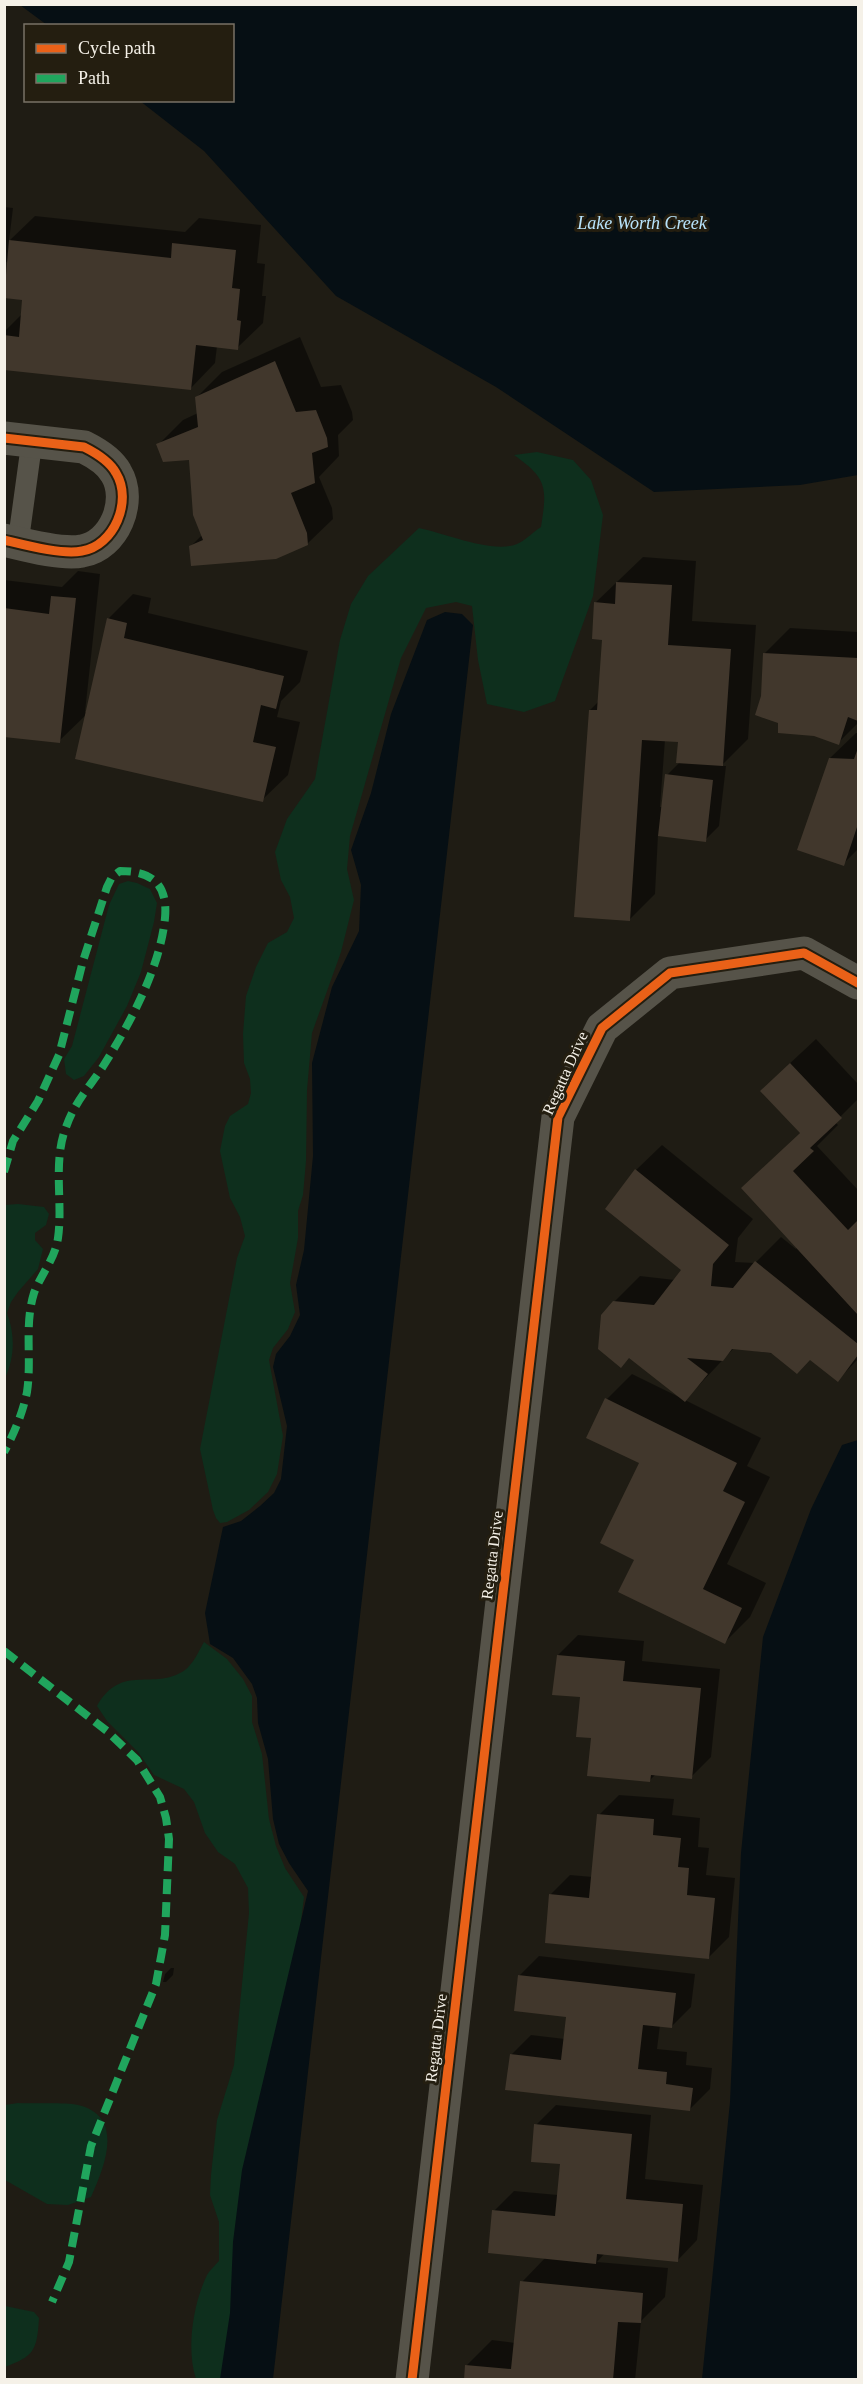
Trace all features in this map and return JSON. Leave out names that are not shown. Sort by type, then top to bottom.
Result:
[{"type":"street","points":[[11,541],[70,551],[80,552],[90,549],[109,537],[121,506],[121,486],[117,473],[95,453],[84,447],[18,440]]},
{"type":"street","name":"Regatta Drive","points":[[412,2379],[558,1117],[602,1028],[670,973],[804,953],[858,983]]},
{"type":"lane","points":[[11,541],[18,440]]},
{"type":"green space","points":[[537,452],[573,460],[591,480],[603,515],[593,596],[555,701],[524,712],[487,704],[478,660],[472,606],[456,602],[426,608],[401,658],[350,836],[347,869],[354,900],[341,952],[312,1033],[307,1090],[306,1161],[303,1195],[298,1211],[298,1238],[290,1283],[295,1312],[288,1329],[273,1348],[269,1360],[283,1436],[277,1474],[268,1492],[249,1510],[227,1522],[220,1523],[213,1510],[200,1449],[237,1258],[245,1236],[240,1217],[230,1198],[220,1151],[225,1126],[230,1116],[248,1104],[251,1093],[250,1079],[244,1063],[243,1034],[246,996],[256,967],[268,943],[287,932],[294,918],[290,897],[281,880],[275,852],[287,819],[315,779],[340,640],[351,604],[368,576],[419,528],[482,545],[507,546],[526,539],[541,527],[544,493],[539,478],[514,455]]},
{"type":"green space","points":[[128,881],[150,889],[157,903],[141,972],[127,1006],[99,1057],[84,1076],[74,1080],[66,1074],[64,1059],[72,1046],[109,905],[119,884]]},
{"type":"green space","points":[[5,1205],[44,1207],[49,1214],[46,1225],[35,1233],[35,1240],[43,1249],[38,1269],[18,1292],[7,1313],[13,1346],[11,1362],[5,1378]]},
{"type":"green space","points":[[204,1642],[227,1659],[243,1679],[252,1696],[252,1722],[262,1754],[269,1819],[285,1868],[304,1897],[297,1954],[227,2379],[196,2379],[191,2341],[192,2327],[202,2287],[208,2273],[219,2261],[219,2222],[210,2195],[211,2175],[217,2120],[234,2065],[249,1913],[248,1888],[235,1864],[218,1852],[205,1833],[194,1802],[184,1789],[154,1775],[138,1752],[107,1721],[97,1706],[117,1685],[127,1681],[161,1679],[185,1670]]},
{"type":"green space","points":[[18,2103],[78,2105],[93,2111],[102,2120],[107,2143],[105,2157],[91,2197],[68,2205],[47,2204],[5,2180],[5,2105]]},
{"type":"green space","points":[[5,2306],[34,2312],[39,2318],[37,2338],[32,2351],[5,2367]]},
{"type":"water","name":"Lake Worth Creek","points":[[20,5],[858,5],[858,475],[800,485],[654,492],[496,387],[336,296],[204,151],[141,102],[234,102],[234,24],[46,24]]},
{"type":"water","points":[[445,612],[462,614],[473,625],[273,2379],[220,2379],[230,2313],[233,2242],[242,2170],[308,1891],[279,1844],[273,1819],[268,1759],[258,1723],[257,1698],[252,1684],[233,1658],[210,1644],[205,1613],[223,1527],[241,1521],[260,1506],[274,1493],[281,1479],[287,1426],[273,1367],[276,1354],[290,1336],[300,1315],[296,1285],[304,1250],[313,1156],[312,1063],[332,987],[359,931],[361,885],[351,850],[371,793],[391,714],[427,620]]},
{"type":"water","points":[[858,1440],[858,2379],[702,2379],[730,2102],[741,1853],[763,1637],[811,1509],[842,1445]]},
{"type":"building","points":[[9,240],[171,258],[172,243],[236,250],[232,288],[240,289],[237,320],[241,321],[238,350],[196,345],[191,390],[4,370],[4,335],[19,337],[22,300],[4,298]]},
{"type":"building","points":[[275,361],[296,412],[316,410],[327,438],[328,447],[312,453],[315,483],[291,493],[307,533],[308,545],[276,559],[191,566],[189,546],[203,540],[193,515],[189,460],[163,462],[156,444],[198,427],[195,397]]},
{"type":"building","points":[[616,582],[672,585],[668,645],[731,649],[723,766],[676,763],[678,742],[642,740],[630,921],[574,917],[589,710],[597,710],[602,640],[592,639],[594,602],[615,604]]},
{"type":"building","points":[[51,596],[76,598],[60,743],[4,737],[4,608],[49,614]]},
{"type":"building","points":[[107,618],[127,623],[124,638],[284,676],[276,709],[261,705],[253,742],[276,747],[263,802],[75,759]]},
{"type":"building","points":[[763,653],[858,658],[858,721],[848,717],[839,745],[814,736],[778,733],[778,723],[755,715],[761,696]]},
{"type":"building","points":[[858,748],[858,824],[844,866],[797,850],[829,758],[854,759]]},
{"type":"building","points":[[665,774],[713,780],[706,842],[658,836]]},
{"type":"building","points":[[790,1063],[842,1118],[810,1148],[814,1151],[793,1171],[848,1230],[858,1220],[858,1315],[741,1188],[800,1133],[760,1091]]},
{"type":"building","points":[[635,1169],[729,1245],[713,1264],[711,1286],[733,1288],[755,1261],[858,1344],[858,1355],[838,1382],[810,1360],[797,1374],[771,1353],[732,1349],[723,1361],[687,1358],[708,1374],[685,1402],[629,1358],[621,1368],[598,1349],[601,1315],[613,1301],[654,1305],[681,1270],[605,1209]]},
{"type":"building","points":[[605,1398],[737,1463],[723,1491],[745,1502],[703,1589],[742,1608],[725,1644],[618,1592],[634,1560],[600,1543],[639,1463],[586,1438]]},
{"type":"building","points":[[557,1655],[625,1661],[623,1681],[701,1688],[692,1779],[651,1775],[650,1782],[587,1776],[591,1738],[576,1737],[580,1697],[552,1695]]},
{"type":"building","points":[[597,1814],[654,1819],[653,1835],[681,1838],[678,1867],[689,1868],[687,1895],[715,1898],[709,1959],[545,1943],[549,1894],[589,1898]]},
{"type":"building","points":[[518,1975],[676,1993],[672,2028],[643,2025],[638,2069],[667,2072],[666,2084],[693,2088],[690,2111],[505,2090],[510,2054],[561,2060],[566,2017],[514,2011]]},
{"type":"building","points":[[534,2124],[632,2134],[626,2199],[683,2204],[678,2262],[597,2254],[596,2264],[488,2253],[492,2210],[555,2216],[560,2164],[531,2162]]},
{"type":"building","points":[[520,2281],[643,2293],[641,2323],[618,2322],[613,2380],[464,2380],[465,2365],[511,2369]]},
{"type":"marked path","points":[[4,1172],[13,1141],[38,1101],[59,1055],[83,961],[107,887],[112,877],[120,871],[149,877],[161,888],[164,896],[165,918],[157,957],[142,996],[123,1034],[77,1104],[65,1130],[61,1143],[59,1170],[58,1238],[54,1253],[34,1293],[29,1317],[27,1392],[18,1423],[4,1452]]},
{"type":"marked path","points":[[4,1651],[107,1731],[137,1760],[160,1797],[169,1839],[165,1935],[156,1984],[91,2146],[69,2262],[52,2302]]},
{"type":"cycle path","points":[[4,438],[84,447],[110,465],[121,484],[122,496],[121,509],[111,532],[93,547],[82,551],[64,552],[4,540]]},
{"type":"cycle path","points":[[412,2380],[558,1117],[602,1028],[670,973],[804,953],[858,983]]}]
